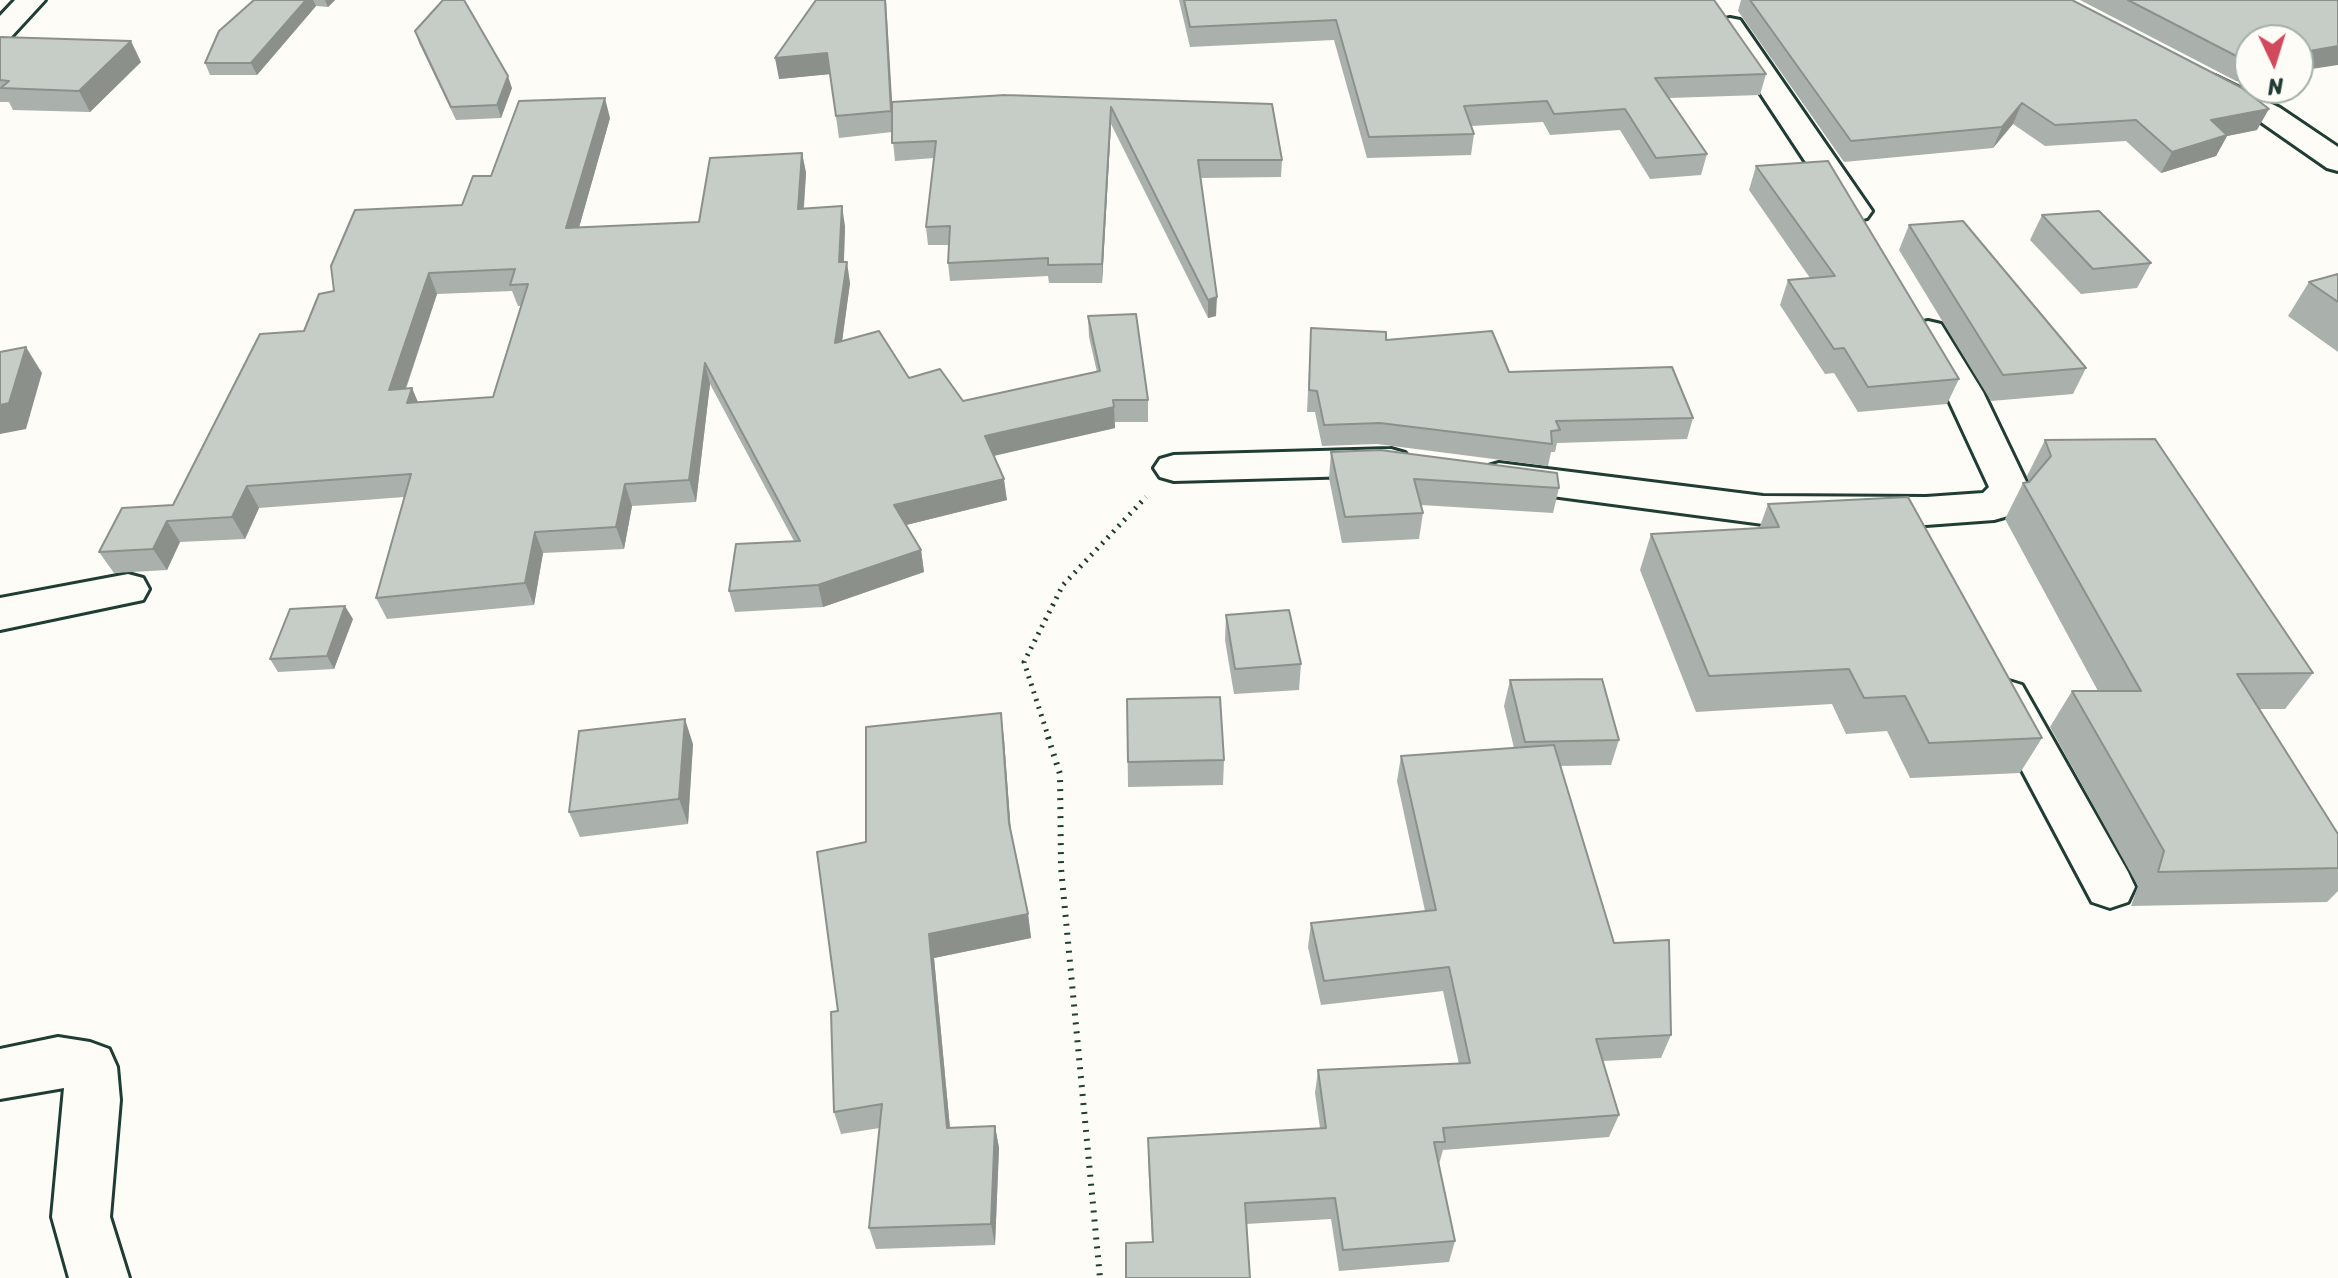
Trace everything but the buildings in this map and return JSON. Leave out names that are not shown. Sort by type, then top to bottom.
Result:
[{"type":"street","points":[[0,32],[31,0]]},
{"type":"street","points":[[1744,1],[1713,1],[1833,174],[1874,242]]},
{"type":"street","points":[[2188,71],[2269,114],[2338,161]]},
{"type":"street","points":[[1470,472],[1763,510],[1904,511],[1994,506],[2010,490],[1964,392],[1907,297]]},
{"type":"street","points":[[1174,468],[1377,460],[1423,466]]},
{"type":"street","points":[[1904,511],[1927,553]]},
{"type":"street","points":[[0,614],[128,589]]},
{"type":"street","points":[[1988,665],[2110,887]]},
{"type":"street","points":[[0,1074],[58,1062],[90,1067],[92,1100],[81,1217],[99,1278]]},
{"type":"path","points":[[1100,1278],[1061,868],[1060,774],[1024,662],[1063,585],[1174,468]]}]
